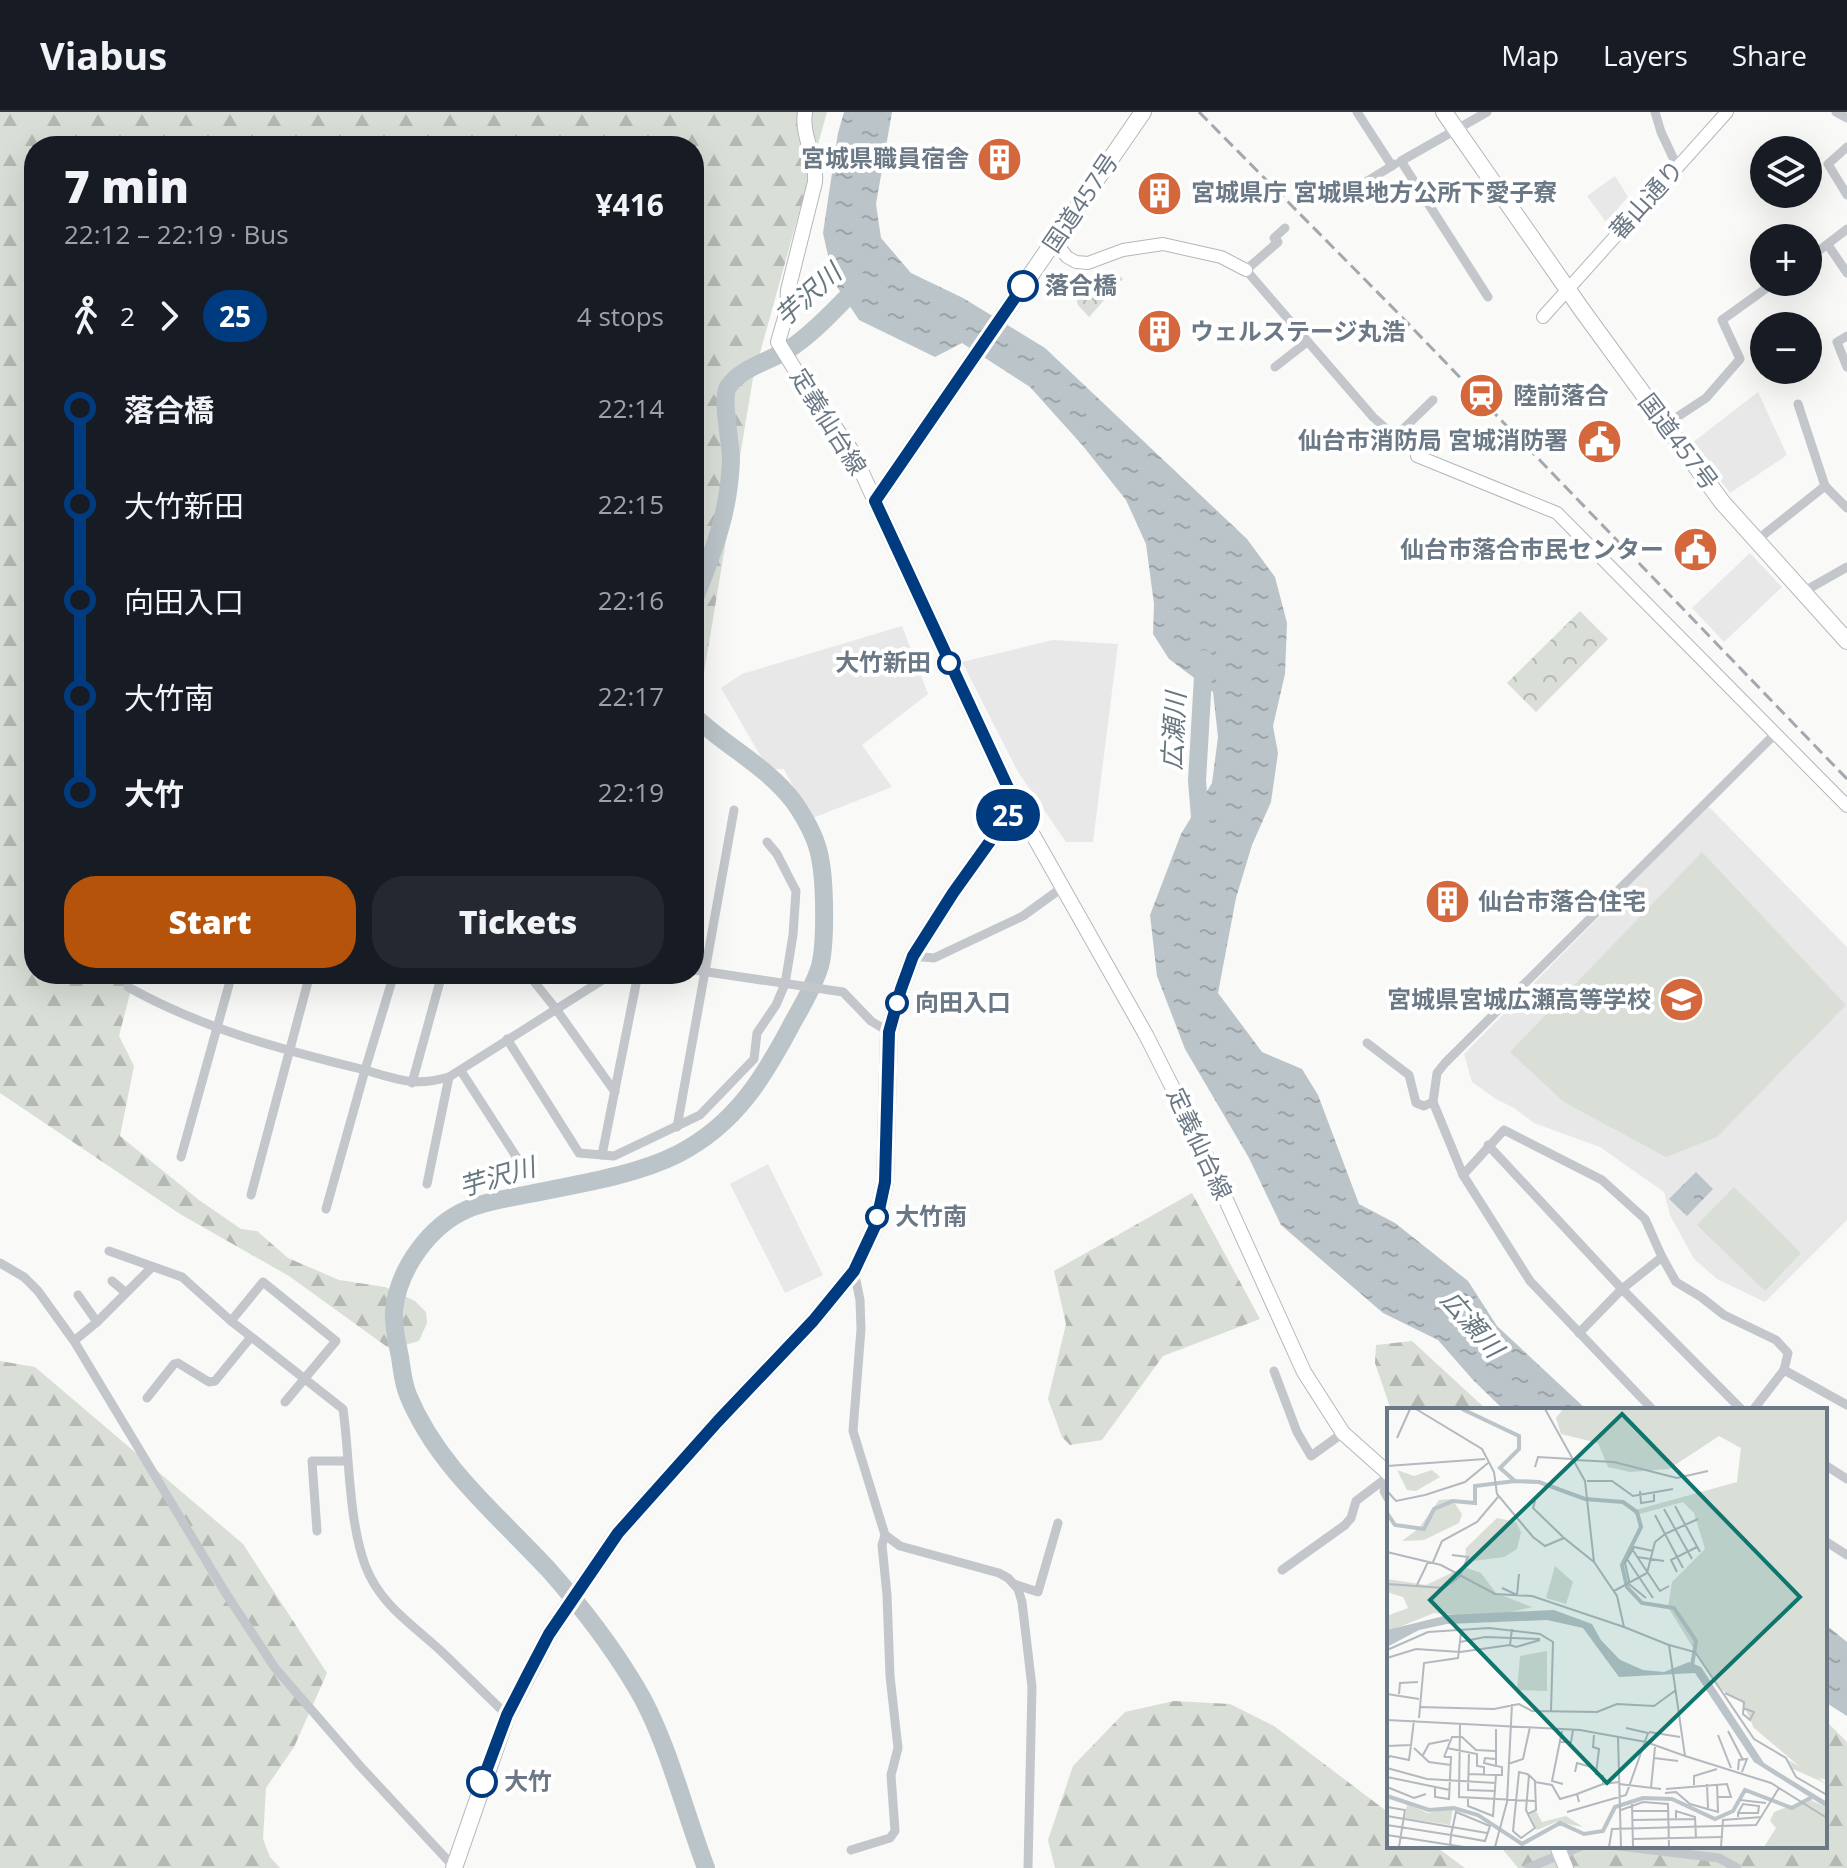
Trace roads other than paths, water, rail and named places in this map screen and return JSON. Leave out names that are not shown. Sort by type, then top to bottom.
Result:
[{"type":"highway","name":"国道457号","points":[[875,501],[1143,112]]},
{"type":"highway","name":"国道457号","points":[[1444,112],[1722,502],[1847,641]]},
{"type":"highway","points":[[454,1868],[507,1715],[549,1634],[618,1533],[813,1321],[854,1271],[876,1224],[885,1182],[889,1032],[913,956],[953,893],[1016,805],[875,501]]},
{"type":"main road","name":"定義仙台線","points":[[805,112],[804,129],[816,167],[815,182],[778,342],[852,451],[875,501]]},
{"type":"main road","name":"定義仙台線","points":[[1016,805],[1146,1035],[1197,1136],[1304,1372],[1343,1433],[1387,1474]]},
{"type":"street","points":[[1357,112],[1488,297]]},
{"type":"street","points":[[1364,183],[1487,112]]},
{"type":"street","points":[[1655,112],[1677,166]]},
{"type":"street","name":"蕃山通り","points":[[1543,317],[1727,112]]},
{"type":"street","points":[[1836,112],[1847,118]]},
{"type":"street","points":[[1847,147],[1828,164],[1847,195]]},
{"type":"street","points":[[1246,270],[1278,242],[1274,238],[1285,228]]},
{"type":"street","points":[[1822,249],[1847,229]]},
{"type":"street","points":[[1055,241],[1067,257],[1076,262],[1088,263],[1123,250],[1163,244],[1188,245],[1246,270],[1373,417],[1417,456],[1557,513],[1847,806]]},
{"type":"street","points":[[1828,245],[1847,273]]},
{"type":"street","points":[[1665,425],[1706,398],[1740,359],[1722,320],[1755,296]]},
{"type":"street","points":[[1847,336],[1837,342],[1847,367]]},
{"type":"street","points":[[1275,367],[1307,342]]},
{"type":"street","points":[[1395,437],[1433,400]]},
{"type":"street","points":[[1798,404],[1825,486],[1847,508]]},
{"type":"street","points":[[1757,540],[1825,486]]},
{"type":"street","points":[[1803,592],[1847,567]]},
{"type":"street","points":[[1651,1408],[1530,1281],[1463,1175],[1433,1102],[1437,1073],[1775,734]]},
{"type":"street","points":[[704,944],[734,810]]},
{"type":"street","points":[[507,1039],[579,1153],[614,1156],[700,1115],[754,1059],[757,1033],[788,984],[796,891],[777,854],[767,842]]},
{"type":"street","points":[[913,956],[934,958],[1023,916],[1063,887]]},
{"type":"street","points":[[704,972],[843,992],[871,1021],[889,1032]]},
{"type":"street","points":[[181,1157],[229,984]]},
{"type":"street","points":[[251,1195],[307,984]]},
{"type":"street","points":[[326,1209],[391,984]]},
{"type":"street","points":[[412,1083],[439,984]]},
{"type":"street","points":[[536,984],[615,1092]]},
{"type":"street","points":[[128,987],[217,1029],[289,1052],[426,1084],[461,1071],[595,984]]},
{"type":"street","points":[[602,1155],[636,984]]},
{"type":"street","points":[[677,1127],[696,984]]},
{"type":"street","points":[[1367,1043],[1409,1075],[1416,1103],[1424,1106],[1433,1102]]},
{"type":"street","points":[[461,1071],[519,1161]]},
{"type":"street","points":[[427,1184],[449,1077]]},
{"type":"street","points":[[1463,1175],[1504,1130],[1602,1180],[1645,1219],[1676,1282],[1724,1315],[1776,1340],[1788,1353],[1784,1370],[1755,1408]]},
{"type":"street","points":[[1488,1145],[1622,1289],[1740,1408]]},
{"type":"street","points":[[109,1251],[182,1277],[231,1321],[343,1409],[347,1461],[366,1569],[383,1599],[396,1614],[438,1648],[507,1715]]},
{"type":"street","points":[[1579,1333],[1622,1289],[1662,1257]]},
{"type":"street","points":[[0,1263],[24,1277],[38,1291],[74,1341],[225,1592],[275,1668],[454,1868]]},
{"type":"street","points":[[74,1341],[152,1267]]},
{"type":"street","points":[[851,1850],[890,1838],[895,1831],[891,1775],[898,1748],[882,1545],[885,1535],[853,1431],[861,1329],[860,1300],[854,1271]]},
{"type":"street","points":[[112,1281],[125,1292]]},
{"type":"street","points":[[231,1321],[263,1282],[336,1341],[285,1402]]},
{"type":"street","points":[[78,1295],[97,1322]]},
{"type":"street","points":[[147,1398],[178,1363],[209,1382],[215,1381],[251,1337]]},
{"type":"street","points":[[1784,1370],[1847,1405]]},
{"type":"street","points":[[1274,1371],[1297,1432],[1311,1456],[1343,1433]]},
{"type":"street","points":[[317,1531],[312,1461],[347,1461]]},
{"type":"street","points":[[1827,1466],[1847,1479]]},
{"type":"street","points":[[1282,1570],[1345,1525],[1351,1518],[1356,1501],[1387,1478]]},
{"type":"street","points":[[885,1535],[900,1546],[999,1573],[1014,1584],[1038,1592],[1058,1523]]},
{"type":"street","points":[[1827,1542],[1847,1555]]},
{"type":"street","points":[[1014,1584],[1022,1602],[1032,1687],[1028,1868]]},
{"type":"street","points":[[1636,1848],[1719,1858],[1737,1868]]},
{"type":"street","points":[[1528,1868],[1561,1856]]},
{"type":"water","points":[[844,112],[892,112],[876,204],[881,238],[911,273],[963,298],[1045,348],[1247,539],[1275,577],[1287,623],[1285,674],[1273,726],[1278,753],[1271,802],[1252,845],[1236,898],[1218,993],[1262,1052],[1302,1069],[1318,1095],[1359,1204],[1395,1223],[1468,1281],[1497,1326],[1585,1408],[1502,1408],[1438,1340],[1383,1313],[1281,1225],[1249,1158],[1185,1049],[1157,976],[1150,915],[1181,834],[1212,783],[1218,737],[1213,692],[1169,659],[1153,634],[1154,604],[1146,544],[1126,500],[1030,387],[962,343],[935,357],[859,320],[834,282],[823,233]]},
{"type":"water","points":[[1696,1172],[1713,1189],[1687,1216],[1669,1199]]},
{"type":"water","points":[[1827,1626],[1847,1642],[1847,1716],[1827,1703]]},
{"type":"waterway","name":"芋沢川","points":[[704,576],[719,532],[730,480],[726,411],[728,387],[742,373],[804,338],[862,282]]},
{"type":"waterway","name":"広瀬川","points":[[1201,829],[1197,781],[1204,659]]},
{"type":"waterway","name":"芋沢川","points":[[704,724],[784,789],[813,836],[822,869],[824,928],[820,966],[808,995],[759,1080],[732,1114],[716,1128],[698,1142],[661,1162],[605,1178],[490,1202],[454,1216],[429,1237],[409,1264],[397,1295],[394,1317],[406,1390],[420,1421],[470,1488],[572,1597],[636,1687],[666,1751],[706,1868]]},
{"type":"railway","points":[[1199,112],[1395,310],[1847,779]]},
{"type":"place","name":"宮城県職員宿舎","points":[[1000,159]]},
{"type":"place","name":"宮城県庁 宮城県地方公所下愛子寮","points":[[1160,193]]},
{"type":"place","name":"落合橋","points":[[1023,286]]},
{"type":"place","name":"ウェルステージ丸浩","points":[[1159,332]]},
{"type":"place","name":"陸前落合","points":[[1482,396]]},
{"type":"place","name":"仙台市消防局 宮城消防署","points":[[1599,441]]},
{"type":"place","name":"仙台市落合市民センター","points":[[1695,550]]},
{"type":"place","name":"大竹新田","points":[[949,663]]},
{"type":"place","name":"仙台市落合住宅","points":[[1447,902]]},
{"type":"place","name":"宮城県宮城広瀬高等学校","points":[[1682,1000]]},
{"type":"place","name":"向田入口","points":[[897,1003]]},
{"type":"place","name":"大竹南","points":[[877,1217]]},
{"type":"place","name":"大竹","points":[[482,1782]]}]
